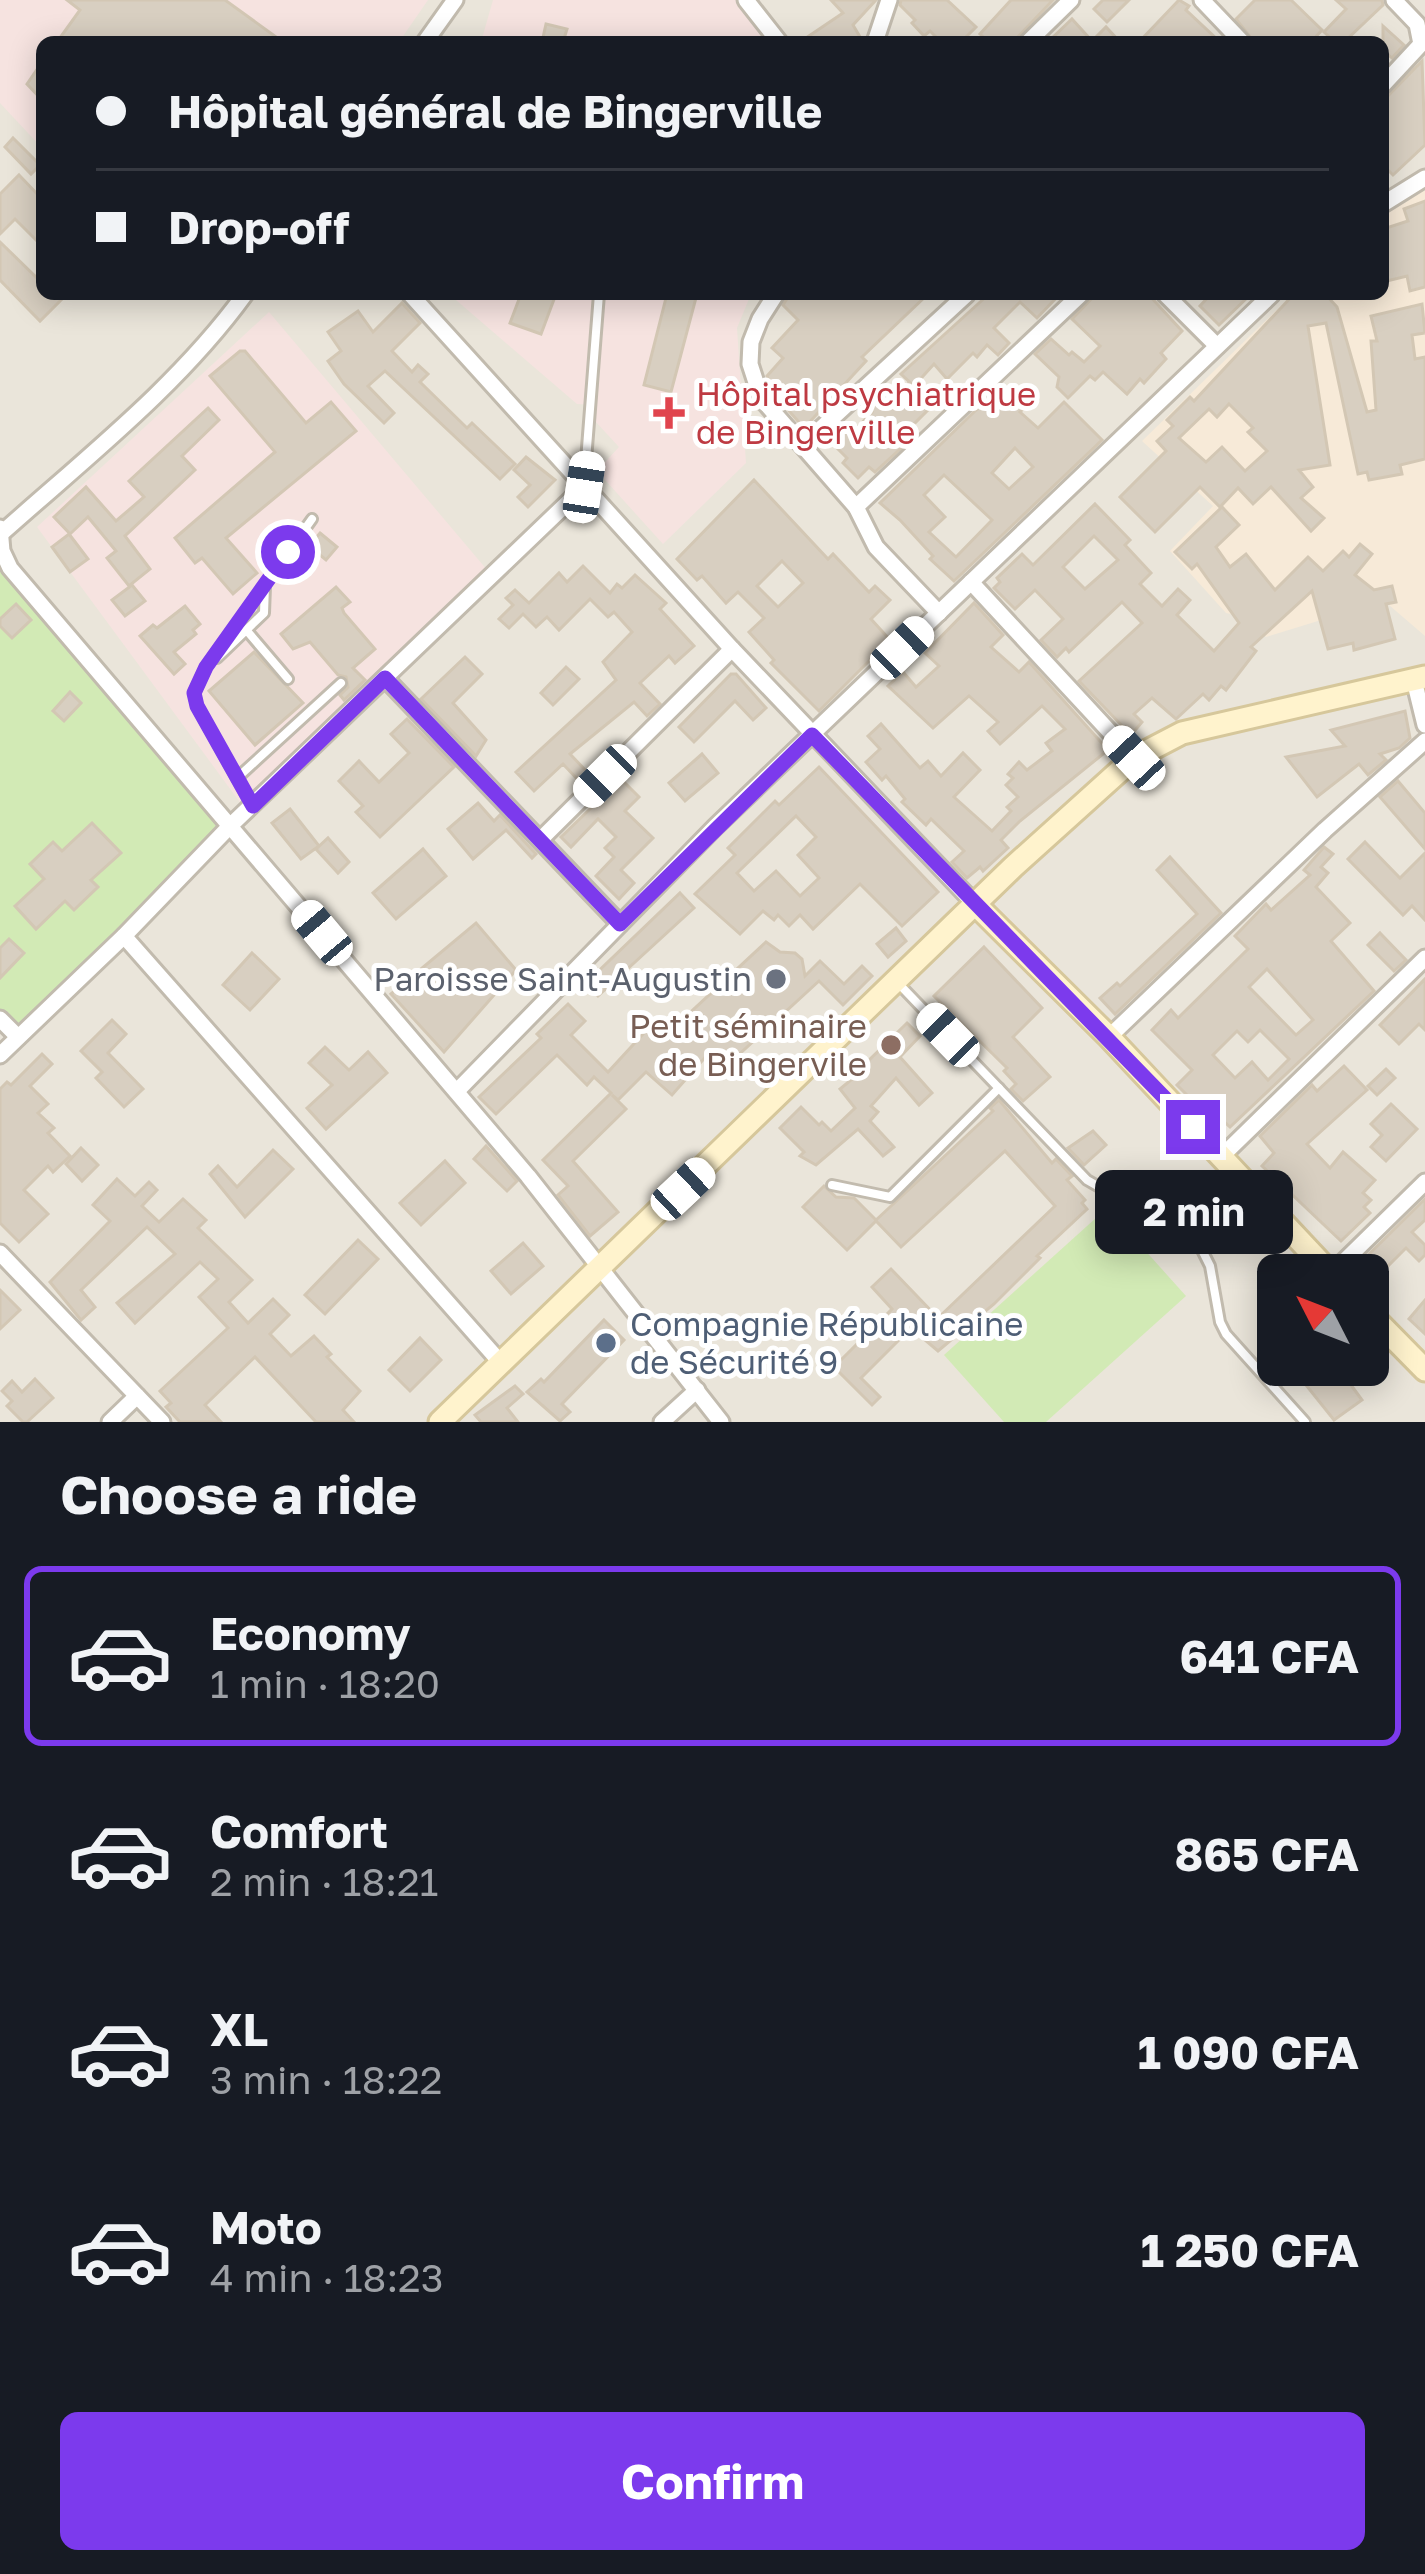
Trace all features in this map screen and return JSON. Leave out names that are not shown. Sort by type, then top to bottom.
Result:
[{"type":"main road","points":[[440,1422],[975,904],[1134,758],[1182,733],[1420,678]]},
{"type":"main road","points":[[975,904],[1109,1037],[1312,1254]]},
{"type":"main road","points":[[1389,1333],[1425,1370]]},
{"type":"street","points":[[746,0],[774,36]]},
{"type":"street","points":[[876,36],[889,0]]},
{"type":"street","points":[[1034,36],[1071,0]]},
{"type":"street","points":[[1202,0],[1231,36]]},
{"type":"street","points":[[1389,79],[1421,44],[1417,24],[1394,0]]},
{"type":"street","points":[[429,36],[452,1]]},
{"type":"street","points":[[1389,200],[1425,178]]},
{"type":"street","points":[[241,300],[179,373],[2,530],[5,573],[457,1091],[721,1422]]},
{"type":"street","points":[[415,300],[732,649],[975,904]]},
{"type":"street","points":[[773,300],[751,341],[750,364],[761,398],[856,507],[876,547],[939,613]]},
{"type":"street","points":[[803,445],[960,300]]},
{"type":"street","points":[[856,507],[1075,300]]},
{"type":"street","points":[[1172,300],[1217,346]]},
{"type":"street","points":[[457,1091],[812,735],[1266,300]]},
{"type":"street","points":[[0,1054],[584,487]]},
{"type":"street","points":[[971,583],[1134,758]]},
{"type":"street","points":[[542,839],[732,649]]},
{"type":"street","points":[[385,678],[620,924]]},
{"type":"street","points":[[1420,678],[1425,725]]},
{"type":"street","points":[[1109,1037],[1425,741]]},
{"type":"street","points":[[124,936],[501,1363]]},
{"type":"street","points":[[1221,1157],[1425,958]]},
{"type":"street","points":[[0,1019],[18,1037]]},
{"type":"street","points":[[1351,1254],[1425,1182]]},
{"type":"street","points":[[0,1253],[162,1422]]},
{"type":"street","points":[[662,1422],[697,1390]]},
{"type":"street","points":[[110,1422],[137,1396]]},
{"type":"lane","points":[[584,487],[599,300]]},
{"type":"lane","points":[[253,806],[194,699],[196,684],[311,519]]},
{"type":"lane","points":[[206,667],[264,614],[264,584]]},
{"type":"lane","points":[[248,632],[288,679]]},
{"type":"lane","points":[[237,778],[310,704],[341,683]]},
{"type":"lane","points":[[897,982],[1097,1189],[1199,1244],[1207,1255],[1226,1334],[1305,1422]]},
{"type":"lane","points":[[832,1185],[890,1197],[1000,1088]]},
{"type":"shaded area","points":[[0,0],[1425,0],[1425,1422],[0,1422]]},
{"type":"shaded area","points":[[0,0],[428,0],[403,36],[36,36],[36,142],[0,103]]},
{"type":"shaded area","points":[[493,0],[739,0],[766,36],[483,36]]},
{"type":"shaded area","points":[[1425,186],[1425,636],[1389,605],[1266,637],[1245,617],[1226,613],[1170,551],[1213,506],[1142,441],[1287,300],[1389,300],[1389,210]]},
{"type":"shaded area","name":"Hôpital psychiatrique de Bingerville","points":[[456,300],[749,300],[737,328],[746,463],[663,544],[597,471],[619,447],[595,421],[596,405],[577,404]]},
{"type":"shaded area","points":[[269,312],[488,571],[242,805],[37,527]]},
{"type":"green space","points":[[0,565],[227,834],[9,1032],[0,1023]]},
{"type":"green space","points":[[1107,1208],[1186,1296],[1046,1422],[1004,1422],[944,1355]]},
{"type":"building","points":[[67,0],[225,0],[275,36],[61,36],[80,10]]},
{"type":"building","points":[[831,0],[876,0],[853,25],[859,36],[809,36],[843,13]]},
{"type":"building","points":[[901,0],[947,0],[976,27],[967,36],[935,36],[930,31],[924,36]]},
{"type":"building","points":[[1011,0],[1053,0],[1019,36],[980,34]]},
{"type":"building","points":[[1103,0],[1129,0],[1107,22],[1094,9]]},
{"type":"building","points":[[1179,0],[1214,36],[1145,36]]},
{"type":"building","points":[[1255,0],[1291,0],[1322,30],[1316,36],[1249,36],[1236,19]]},
{"type":"building","points":[[1336,0],[1382,0],[1383,5],[1350,36],[1328,36],[1324,32],[1346,9]]},
{"type":"building","points":[[1072,19],[1087,36],[1054,36]]},
{"type":"building","points":[[546,24],[567,29],[565,36],[543,36]]},
{"type":"building","points":[[1383,26],[1404,45],[1392,58],[1389,36],[1383,36]]},
{"type":"building","points":[[1422,61],[1425,145],[1393,175],[1389,171],[1389,95]]},
{"type":"building","points":[[36,71],[36,94],[27,84]]},
{"type":"building","points":[[13,138],[36,161],[36,169],[31,174],[5,147]]},
{"type":"building","points":[[19,175],[36,193],[36,240],[15,219],[0,234],[0,194]]},
{"type":"building","points":[[1425,201],[1425,287],[1410,291],[1407,276],[1389,280],[1389,227],[1408,221],[1404,209]]},
{"type":"building","points":[[0,242],[36,277],[36,300],[61,300],[40,321],[0,280]]},
{"type":"building","points":[[519,300],[554,300],[541,334],[510,323]]},
{"type":"building","points":[[665,300],[695,300],[671,392],[644,385]]},
{"type":"building","points":[[786,300],[922,300],[862,357],[866,361],[804,428],[775,395],[767,376],[783,358],[772,348],[798,320],[783,305]]},
{"type":"building","points":[[982,300],[1054,300],[1037,318],[1020,302],[994,328],[1009,343],[998,355],[987,345],[947,379],[934,364],[914,386],[901,374]]},
{"type":"building","points":[[1090,300],[1154,300],[1182,331],[1161,353],[1166,359],[1127,394],[1103,372],[1095,380],[1090,376],[1068,398],[1057,387],[1059,377],[1035,354],[1051,339],[1084,362],[1100,346],[1072,319]]},
{"type":"building","points":[[1206,300],[1245,300],[1219,325],[1200,306]]},
{"type":"building","points":[[1288,300],[1331,300],[1337,307],[1367,412],[1376,410],[1371,341],[1377,341],[1371,316],[1422,304],[1425,333],[1412,335],[1415,359],[1425,357],[1425,459],[1400,465],[1402,474],[1369,480],[1367,472],[1358,474],[1326,323],[1308,326],[1330,465],[1299,470],[1313,487],[1301,498],[1324,518],[1311,531],[1271,487],[1253,504],[1238,488],[1220,507],[1200,487],[1155,532],[1120,497],[1166,451],[1157,441],[1173,426],[1167,420],[1190,397],[1194,401]],"holes":[[[1229,404],[1253,428],[1248,432],[1267,451],[1245,471],[1222,447],[1206,462],[1179,438],[1209,409],[1217,417]]]},
{"type":"building","points":[[402,303],[420,323],[392,351],[412,372],[418,365],[428,374],[420,382],[467,428],[472,423],[515,464],[500,479],[385,371],[368,386],[394,413],[384,423],[328,361],[341,351],[328,332],[358,311],[373,332]]},
{"type":"building","points":[[245,351],[306,423],[331,402],[356,431],[226,538],[257,573],[233,594],[202,558],[195,563],[175,538],[275,452],[210,376]]},
{"type":"building","points":[[909,383],[932,406],[911,427],[916,432],[910,440],[875,472],[869,467],[858,478],[833,444],[872,412],[867,407],[881,392],[892,401]]},
{"type":"building","points":[[1002,385],[1038,428],[1064,402],[1102,440],[954,581],[880,503]],"holes":[[[1015,448],[1033,467],[1009,489],[992,473]],[[944,475],[992,520],[956,557],[929,532],[945,517],[924,495]]]},
{"type":"building","points":[[208,408],[219,420],[182,456],[195,470],[125,536],[150,569],[129,586],[107,558],[116,551],[88,517],[70,534],[54,517],[86,487],[116,521],[144,497],[129,481]]},
{"type":"building","points":[[526,457],[555,480],[528,507],[518,497],[530,485],[514,470]]},
{"type":"building","points":[[754,480],[828,559],[833,554],[869,592],[875,586],[890,600],[871,619],[890,640],[819,711],[771,663],[774,660],[749,632],[764,618],[738,592],[726,603],[702,576],[697,580],[677,559]],"holes":[[[782,561],[803,583],[778,607],[757,586]]]},
{"type":"building","points":[[1095,504],[1130,540],[1125,545],[1151,573],[1140,584],[1162,606],[1178,589],[1190,600],[1177,615],[1214,651],[1239,623],[1197,564],[1192,569],[1175,552],[1222,507],[1239,525],[1216,547],[1230,567],[1246,554],[1275,590],[1308,557],[1323,571],[1343,551],[1349,557],[1360,544],[1372,554],[1355,575],[1374,590],[1392,586],[1396,602],[1386,604],[1395,639],[1354,650],[1353,643],[1328,649],[1312,591],[1251,647],[1256,651],[1226,690],[1221,686],[1209,700],[1203,694],[1176,719],[1152,698],[1134,714],[1142,722],[1131,735],[1079,681],[1142,623],[1122,602],[1069,652],[1066,648],[1057,657],[1041,640],[1063,619],[1035,590],[1015,609],[994,588],[1000,582],[997,578],[1022,554],[1033,565]],"holes":[[[1094,536],[1118,560],[1085,589],[1063,567]]]},
{"type":"building","points":[[320,533],[337,547],[326,560],[309,546]]},
{"type":"building","points":[[69,534],[88,559],[70,572],[52,547]]},
{"type":"building","points":[[583,566],[610,593],[635,575],[666,603],[660,609],[694,646],[675,663],[669,656],[640,683],[660,704],[647,716],[634,702],[570,754],[589,774],[581,783],[563,764],[534,791],[516,772],[616,680],[603,662],[632,632],[614,612],[608,617],[590,599],[559,630],[547,617],[536,627],[523,614],[509,628],[499,619],[513,605],[506,598],[515,590],[529,603],[559,573],[567,582]]},
{"type":"building","points":[[132,585],[145,601],[125,616],[112,600]]},
{"type":"building","points":[[336,587],[350,602],[342,608],[344,613],[375,649],[353,668],[365,680],[344,700],[340,695],[348,687],[346,677],[338,675],[310,642],[293,649],[281,634]]},
{"type":"building","points":[[974,603],[1003,635],[991,647],[1019,672],[1029,662],[1108,750],[1020,821],[1001,840],[1008,848],[983,871],[980,867],[967,878],[952,862],[964,851],[931,819],[926,825],[902,802],[905,799],[886,776],[882,780],[866,762],[880,749],[868,736],[881,724],[920,768],[928,761],[941,776],[963,753],[980,770],[954,797],[992,831],[1018,797],[1006,785],[1013,778],[1008,774],[1019,762],[1027,770],[1052,751],[1046,743],[1065,729],[1042,706],[1000,744],[988,731],[998,722],[969,696],[933,728],[888,686],[903,672],[916,687],[939,666],[925,653]]},
{"type":"building","points":[[16,604],[31,620],[12,638],[0,626],[0,619]]},
{"type":"building","points":[[185,606],[200,624],[193,630],[196,634],[174,652],[185,664],[174,674],[140,636]]},
{"type":"building","points":[[254,652],[303,703],[255,745],[209,691]]},
{"type":"building","points":[[465,657],[482,674],[453,703],[486,740],[476,756],[421,699]]},
{"type":"building","points":[[566,667],[579,679],[553,705],[541,693]]},
{"type":"building","points":[[731,674],[766,708],[753,720],[735,701],[694,742],[679,727]]},
{"type":"building","points":[[70,692],[81,703],[64,721],[53,711]]},
{"type":"building","points":[[1405,711],[1410,738],[1399,748],[1380,754],[1386,760],[1368,775],[1359,764],[1317,797],[1286,757],[1345,746],[1331,730]]},
{"type":"building","points":[[407,719],[454,767],[380,837],[356,812],[363,806],[339,781],[359,761],[379,782],[409,753],[391,734]]},
{"type":"building","points":[[702,754],[718,773],[685,801],[669,783]]},
{"type":"building","points":[[819,767],[938,892],[902,926],[860,884],[813,929],[800,915],[789,926],[778,915],[774,920],[763,911],[740,934],[695,894],[735,855],[728,848],[775,801],[779,805]],"holes":[[[796,816],[816,837],[798,855],[819,878],[800,896],[776,871],[754,891],[737,873]]]},
{"type":"building","points":[[621,779],[639,797],[625,811],[653,838],[621,870],[634,883],[619,899],[596,876],[614,857],[605,848],[616,837],[598,819],[571,847],[561,837]]},
{"type":"building","points":[[1398,781],[1425,813],[1425,849],[1380,797]]},
{"type":"building","points":[[478,803],[494,821],[500,815],[536,854],[532,858],[506,830],[473,859],[448,829]]},
{"type":"building","points":[[290,809],[319,846],[301,859],[272,823]]},
{"type":"building","points":[[92,823],[121,853],[91,880],[98,887],[74,910],[65,901],[36,929],[15,906],[44,879],[30,864],[53,842],[62,851]]},
{"type":"building","points":[[328,838],[349,862],[338,873],[316,849]]},
{"type":"building","points":[[1365,842],[1400,878],[1425,853],[1425,920],[1412,906],[1403,915],[1348,859]]},
{"type":"building","points":[[1324,847],[1333,854],[1321,867],[1328,873],[1316,887],[1350,923],[1331,941],[1374,991],[1230,1127],[1220,1118],[1215,1123],[1177,1085],[1192,1070],[1152,1030],[1171,1010],[1178,1018],[1248,949],[1235,936],[1266,904],[1271,910],[1310,875],[1304,870]],"holes":[[[1267,969],[1313,1020],[1296,1035],[1249,987]],[[1260,1030],[1289,1059],[1268,1080],[1252,1062],[1235,1078],[1213,1055],[1237,1031],[1248,1042]]]},
{"type":"building","points":[[423,849],[446,876],[396,919],[373,893]]},
{"type":"building","points":[[1170,857],[1221,913],[1115,1014],[1100,998],[1117,983],[1120,986],[1197,914],[1157,870]]},
{"type":"building","points":[[680,893],[694,908],[598,996],[586,983]]},
{"type":"building","points":[[476,923],[516,970],[444,1052],[391,994]]},
{"type":"building","points":[[896,928],[906,941],[888,957],[877,944]]},
{"type":"building","points":[[1380,933],[1406,960],[1394,971],[1368,945]]},
{"type":"building","points":[[9,939],[24,953],[0,978],[0,948]]},
{"type":"building","points":[[766,942],[802,959],[805,976],[820,961],[844,984],[862,966],[872,976],[843,1005],[819,981],[723,1069],[709,1053],[672,1095],[646,1072],[618,1100],[612,1095],[626,1109],[573,1161],[618,1212],[590,1236],[558,1195],[568,1186],[543,1160],[611,1093],[594,1077],[587,1085],[557,1055],[496,1114],[479,1097],[541,1038],[537,1034],[568,1004],[585,1021],[571,1035],[608,1072],[655,1021],[681,1021]]},
{"type":"building","points":[[984,947],[1042,1008],[1013,1037],[1050,1077],[1023,1101],[1011,1089],[1016,1084],[1004,1071],[1007,1068],[934,996]]},
{"type":"building","points":[[252,953],[279,979],[250,1010],[223,985]]},
{"type":"building","points":[[1425,979],[1425,1030],[1419,1024],[1399,1044],[1380,1025]]},
{"type":"building","points":[[112,1020],[126,1034],[108,1053],[143,1089],[124,1107],[96,1078],[102,1072],[81,1051]]},
{"type":"building","points":[[907,1023],[920,1036],[900,1057],[932,1093],[919,1105],[896,1078],[871,1106],[878,1112],[870,1121],[894,1147],[883,1156],[858,1129],[816,1165],[800,1156],[804,1152],[780,1128],[801,1107],[831,1131],[855,1108],[840,1089]]},
{"type":"building","points":[[325,1047],[349,1070],[368,1052],[387,1073],[326,1129],[307,1108],[332,1085],[309,1063]]},
{"type":"building","points":[[42,1054],[52,1064],[30,1086],[48,1104],[38,1113],[54,1128],[48,1133],[70,1156],[53,1172],[48,1166],[24,1190],[48,1214],[19,1242],[0,1223],[0,1089],[7,1082],[11,1085]]},
{"type":"building","points":[[1344,1066],[1367,1090],[1307,1144],[1330,1168],[1343,1152],[1375,1180],[1363,1193],[1371,1200],[1364,1207],[1370,1213],[1341,1241],[1262,1166],[1274,1153],[1260,1136],[1312,1085],[1317,1091]]},
{"type":"building","points":[[1386,1069],[1395,1078],[1377,1095],[1368,1086]]},
{"type":"building","points":[[999,1100],[1052,1163],[1056,1159],[1072,1176],[1067,1180],[1087,1209],[994,1304],[938,1351],[911,1328],[861,1378],[880,1397],[872,1405],[834,1367],[892,1309],[872,1287],[891,1269],[938,1318],[1055,1206],[1005,1151],[901,1247],[876,1221],[847,1250],[803,1207],[824,1186],[836,1197],[854,1198],[876,1220],[993,1111],[990,1108]]},
{"type":"building","points":[[1391,1104],[1417,1129],[1386,1161],[1371,1147],[1382,1135],[1371,1124]]},
{"type":"building","points":[[1093,1131],[1106,1145],[1084,1165],[1068,1148]]},
{"type":"building","points":[[486,1146],[517,1181],[507,1191],[474,1159]]},
{"type":"building","points":[[81,1148],[98,1165],[82,1181],[66,1164]]},
{"type":"building","points":[[273,1150],[293,1169],[245,1217],[210,1174],[218,1166],[237,1187]]},
{"type":"building","points":[[445,1161],[465,1183],[421,1225],[400,1203]]},
{"type":"building","points":[[117,1179],[135,1196],[149,1182],[157,1190],[142,1206],[159,1222],[183,1199],[206,1220],[198,1228],[252,1280],[229,1302],[248,1323],[273,1299],[289,1315],[270,1334],[291,1356],[314,1336],[360,1391],[343,1410],[354,1422],[316,1422],[255,1357],[205,1405],[221,1422],[180,1422],[166,1407],[171,1403],[160,1391],[228,1328],[199,1297],[218,1279],[200,1262],[135,1323],[117,1303],[175,1254],[147,1227],[81,1290],[95,1307],[81,1320],[50,1282],[110,1221],[93,1205]]},
{"type":"building","points":[[1425,1199],[1425,1220],[1412,1232],[1425,1245],[1419,1261],[1406,1248],[1389,1265],[1389,1254],[1369,1254]]},
{"type":"building","points":[[358,1240],[378,1259],[325,1314],[305,1295]]},
{"type":"building","points":[[523,1243],[543,1266],[511,1294],[491,1271]]},
{"type":"building","points":[[0,1290],[20,1310],[0,1329]]},
{"type":"building","points":[[1425,1300],[1425,1334],[1409,1319]]},
{"type":"building","points":[[604,1320],[624,1340],[562,1404],[570,1412],[560,1421],[527,1392],[541,1379],[544,1382]]},
{"type":"building","points":[[420,1338],[441,1360],[410,1391],[389,1370]]},
{"type":"building","points":[[35,1379],[53,1398],[23,1422],[7,1406],[12,1401],[2,1391],[12,1381],[22,1392]]},
{"type":"building","points":[[515,1386],[523,1394],[507,1408],[518,1422],[481,1422],[475,1415]]},
{"type":"building","points":[[1307,1386],[1352,1386],[1362,1400],[1334,1420]]},
{"type":"place","name":"Hôpital psychiatrique de Bingerville","points":[[669,413]]},
{"type":"place","name":"Paroisse Saint-Augustin","points":[[776,979]]},
{"type":"place","name":"Petit séminaire de Bingervile","points":[[891,1045]]},
{"type":"place","name":"Compagnie Républicaine de Sécurité 9","points":[[606,1343]]},
{"type":"route","points":[[288,552],[206,667],[194,693],[253,806],[385,678],[620,924],[812,735],[1193,1127]]}]
